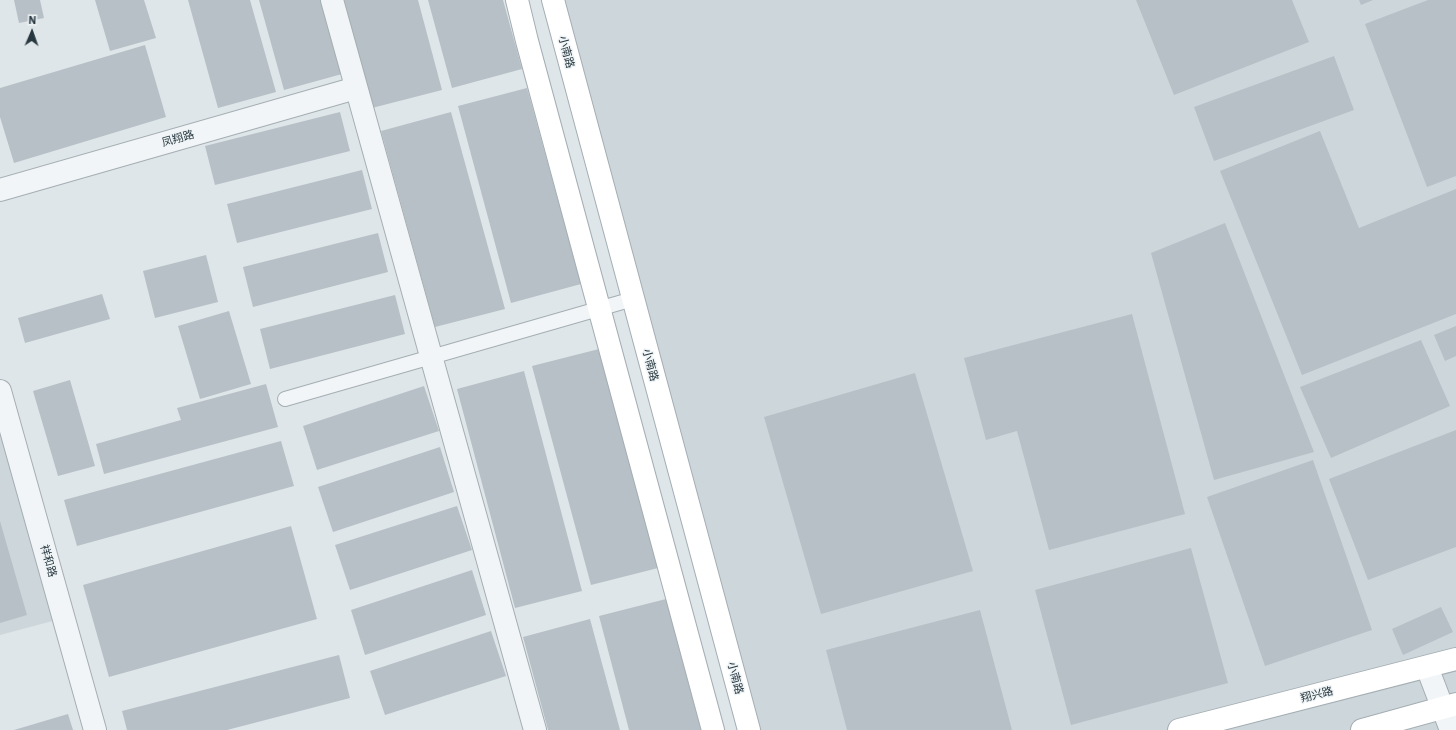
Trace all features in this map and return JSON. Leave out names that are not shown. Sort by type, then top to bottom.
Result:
[{"type":"main road","points":[[517,0],[713,730]]},
{"type":"main road","name":"小南路","points":[[553,0],[749,730]]},
{"type":"main road","name":"翔兴路","points":[[1179,730],[1456,659]]},
{"type":"main road","points":[[1362,730],[1449,706]]},
{"type":"street","points":[[332,0],[535,730]]},
{"type":"street","name":"凤翔路","points":[[0,190],[356,88]]},
{"type":"street","name":"祥和路","points":[[0,392],[95,730]]},
{"type":"street","points":[[1427,667],[1449,706],[1451,730]]},
{"type":"lane","points":[[285,399],[633,299]]},
{"type":"shaded area","points":[[553,0],[1456,0],[1456,730],[749,730]]},
{"type":"shaded area","points":[[0,391],[64,618],[0,635]]},
{"type":"building","points":[[14,0],[40,0],[44,18],[19,23]]},
{"type":"building","points":[[95,0],[144,0],[156,38],[110,51]]},
{"type":"building","points":[[188,0],[250,0],[276,92],[218,108]]},
{"type":"building","points":[[259,0],[321,0],[342,74],[284,90]]},
{"type":"building","points":[[343,0],[418,0],[442,90],[372,108]]},
{"type":"building","points":[[428,0],[503,0],[522,69],[452,88]]},
{"type":"building","points":[[1136,0],[1292,0],[1309,42],[1174,95]]},
{"type":"building","points":[[1359,0],[1373,0],[1361,5]]},
{"type":"building","points":[[1428,0],[1456,0],[1456,176],[1427,187],[1365,24]]},
{"type":"building","points":[[145,45],[166,117],[14,163],[0,117],[0,88]]},
{"type":"building","points":[[1334,56],[1354,110],[1214,161],[1194,107]]},
{"type":"building","points":[[527,88],[581,284],[511,303],[458,106]]},
{"type":"building","points":[[340,112],[350,151],[215,185],[205,146]]},
{"type":"building","points":[[451,112],[505,309],[435,327],[381,131]]},
{"type":"building","points":[[1320,131],[1359,228],[1456,189],[1456,314],[1302,375],[1220,171]]},
{"type":"building","points":[[362,170],[372,209],[237,243],[227,204]]},
{"type":"building","points":[[1225,223],[1314,452],[1214,480],[1151,253]]},
{"type":"building","points":[[378,233],[388,272],[253,307],[243,267]]},
{"type":"building","points":[[206,255],[218,302],[155,318],[143,271]]},
{"type":"building","points":[[102,294],[110,319],[25,343],[18,318]]},
{"type":"building","points":[[395,295],[405,334],[270,369],[260,329]]},
{"type":"building","points":[[229,311],[251,384],[200,399],[178,326]]},
{"type":"building","points":[[1132,314],[1185,514],[1049,550],[1017,431],[986,440],[964,358]]},
{"type":"building","points":[[1456,326],[1456,356],[1445,361],[1434,335]]},
{"type":"building","points":[[1421,340],[1450,406],[1331,458],[1300,387]]},
{"type":"building","points":[[599,349],[658,568],[591,585],[532,366]]},
{"type":"building","points":[[524,371],[582,591],[515,608],[457,389]]},
{"type":"building","points":[[915,373],[973,571],[821,614],[764,417]]},
{"type":"building","points":[[70,380],[95,466],[58,476],[33,391]]},
{"type":"building","points":[[266,384],[278,427],[104,474],[96,444],[181,420],[177,408]]},
{"type":"building","points":[[424,386],[439,431],[317,470],[303,426]]},
{"type":"building","points":[[1456,430],[1456,547],[1368,580],[1329,479]]},
{"type":"building","points":[[281,441],[294,486],[77,546],[64,500]]},
{"type":"building","points":[[440,447],[454,492],[333,532],[318,487]]},
{"type":"building","points":[[1313,460],[1372,630],[1265,666],[1207,497]]},
{"type":"building","points":[[457,506],[472,550],[350,590],[335,545]]},
{"type":"building","points":[[0,521],[27,615],[0,623]]},
{"type":"building","points":[[291,526],[317,619],[109,677],[83,585]]},
{"type":"building","points":[[1191,548],[1228,683],[1071,725],[1035,590]]},
{"type":"building","points":[[472,570],[486,615],[365,655],[351,610]]},
{"type":"building","points":[[666,599],[701,730],[629,730],[599,616]]},
{"type":"building","points":[[1441,607],[1453,632],[1403,655],[1392,629]]},
{"type":"building","points":[[980,610],[1012,730],[847,730],[826,650]]},
{"type":"building","points":[[590,619],[620,730],[548,730],[523,637]]},
{"type":"building","points":[[491,631],[506,676],[385,715],[370,671]]},
{"type":"building","points":[[339,655],[350,698],[227,730],[127,730],[122,711]]},
{"type":"building","points":[[68,714],[73,730],[14,730]]}]
